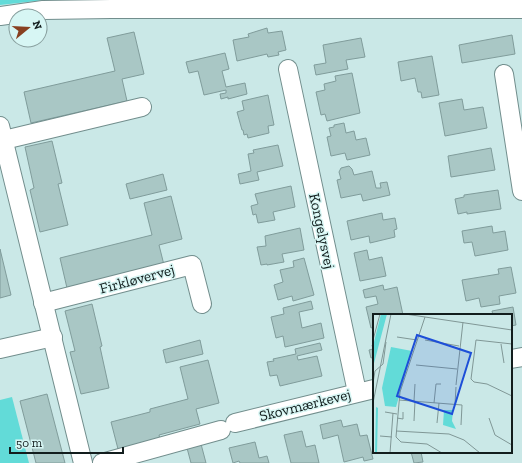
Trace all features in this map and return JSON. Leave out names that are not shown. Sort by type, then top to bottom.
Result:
[{"type":"street","points":[[0,16],[43,10],[111,9],[486,5],[522,9]]},
{"type":"street","name":"Kongelysvej","points":[[288,69],[356,392]]},
{"type":"street","points":[[504,74],[522,191]]},
{"type":"street","points":[[83,463],[53,337],[2,142],[142,107]]},
{"type":"street","name":"Firkløvervej","points":[[43,303],[192,265],[202,304]]},
{"type":"street","points":[[0,349],[53,337]]},
{"type":"street","points":[[512,359],[522,357]]},
{"type":"street","name":"Skovmærkevej","points":[[102,463],[228,426],[356,392],[373,389]]},
{"type":"shaded area","points":[[0,0],[45,0],[0,5]]},
{"type":"shaded area","points":[[12,397],[29,463],[0,463],[0,400]]},
{"type":"building","points":[[267,28],[268,33],[282,31],[286,50],[278,52],[279,55],[268,57],[267,54],[237,61],[233,40],[249,37],[248,34]]},
{"type":"building","points":[[134,32],[144,74],[122,79],[127,101],[31,123],[24,92],[115,71],[107,38]]},
{"type":"building","points":[[512,35],[515,54],[462,63],[459,45]]},
{"type":"building","points":[[361,38],[365,57],[346,60],[348,69],[316,75],[314,65],[326,63],[323,45]]},
{"type":"building","points":[[225,53],[229,69],[222,71],[226,87],[245,83],[247,94],[228,99],[228,97],[221,99],[220,94],[226,93],[226,90],[204,95],[198,71],[189,73],[186,62]]},
{"type":"building","points":[[432,56],[439,95],[422,98],[421,92],[418,92],[415,78],[401,81],[398,62]]},
{"type":"building","points":[[352,73],[360,113],[327,121],[325,114],[321,115],[316,92],[325,90],[324,84],[336,81],[335,76]]},
{"type":"building","points":[[268,95],[274,125],[268,126],[269,133],[248,138],[247,134],[244,135],[237,112],[244,110],[242,101]]},
{"type":"building","points":[[462,99],[464,110],[483,107],[487,128],[445,136],[439,103]]},
{"type":"building","points":[[344,123],[346,133],[354,131],[356,140],[366,138],[370,155],[347,160],[345,153],[331,156],[327,137],[331,136],[329,128],[334,127],[334,125]]},
{"type":"building","points":[[52,141],[62,183],[58,184],[68,225],[40,232],[30,190],[34,188],[25,147]]},
{"type":"building","points":[[278,145],[283,166],[257,172],[259,180],[240,184],[238,174],[251,171],[248,154],[254,153],[253,150]]},
{"type":"building","points":[[491,148],[495,170],[451,177],[448,156]]},
{"type":"building","points":[[349,166],[354,175],[372,171],[376,188],[381,188],[380,183],[387,182],[390,195],[363,201],[361,194],[341,198],[337,180],[341,179],[339,172],[341,168]]},
{"type":"building","points":[[163,174],[167,190],[130,199],[126,184]]},
{"type":"building","points":[[291,186],[295,207],[273,212],[275,220],[258,223],[256,214],[253,215],[251,206],[258,204],[255,194]]},
{"type":"building","points":[[498,190],[501,209],[458,214],[455,199],[464,197],[464,195]]},
{"type":"building","points":[[171,196],[182,239],[159,245],[164,265],[67,288],[60,258],[152,235],[144,203]]},
{"type":"building","points":[[382,213],[383,220],[395,218],[397,229],[394,230],[395,237],[370,243],[369,236],[351,240],[347,221]]},
{"type":"building","points":[[492,226],[493,233],[505,231],[508,250],[475,256],[472,242],[464,243],[462,231]]},
{"type":"building","points":[[300,228],[304,250],[282,254],[284,262],[261,265],[257,247],[266,246],[265,236]]},
{"type":"building","points":[[0,249],[11,295],[0,298]]},
{"type":"building","points":[[367,250],[369,260],[382,257],[386,276],[360,281],[354,253]]},
{"type":"building","points":[[304,258],[314,295],[293,301],[292,296],[278,300],[274,285],[283,282],[280,270],[294,267],[293,261]]},
{"type":"building","points":[[511,267],[516,293],[499,296],[500,304],[481,307],[479,298],[466,301],[462,280],[499,274],[498,269]]},
{"type":"building","points":[[383,285],[384,290],[397,287],[403,314],[373,314],[373,327],[371,328],[366,307],[378,304],[376,296],[365,298],[363,290]]},
{"type":"building","points":[[311,301],[313,309],[299,312],[302,328],[321,323],[324,338],[285,347],[283,336],[276,338],[271,317],[284,314],[283,308]]},
{"type":"building","points":[[92,304],[102,346],[100,347],[109,388],[81,394],[70,352],[75,351],[65,311]]},
{"type":"building","points":[[513,307],[516,325],[512,326],[512,314],[493,314],[492,311]]},
{"type":"building","points":[[200,340],[203,354],[166,363],[163,350]]},
{"type":"building","points":[[320,343],[322,350],[297,356],[298,360],[317,356],[322,376],[280,386],[277,375],[270,376],[267,362],[274,361],[273,359],[296,354],[295,349]]},
{"type":"building","points":[[373,349],[373,357],[371,358],[369,350]]},
{"type":"building","points":[[208,360],[219,403],[196,409],[200,424],[159,435],[160,439],[118,449],[111,422],[150,412],[150,409],[188,399],[180,367]]},
{"type":"building","points":[[47,394],[65,463],[36,463],[20,401]]},
{"type":"building","points":[[341,420],[343,427],[357,424],[360,436],[367,435],[373,459],[364,461],[363,457],[344,462],[338,435],[323,439],[320,425]]},
{"type":"building","points":[[302,431],[306,447],[315,445],[319,463],[291,463],[284,435]]},
{"type":"building","points":[[255,442],[259,458],[267,456],[269,463],[240,463],[239,461],[233,463],[229,448]]},
{"type":"building","points":[[201,444],[206,463],[191,463],[187,448]]},
{"type":"building","points":[[411,453],[421,453],[423,462],[414,463]]}]
